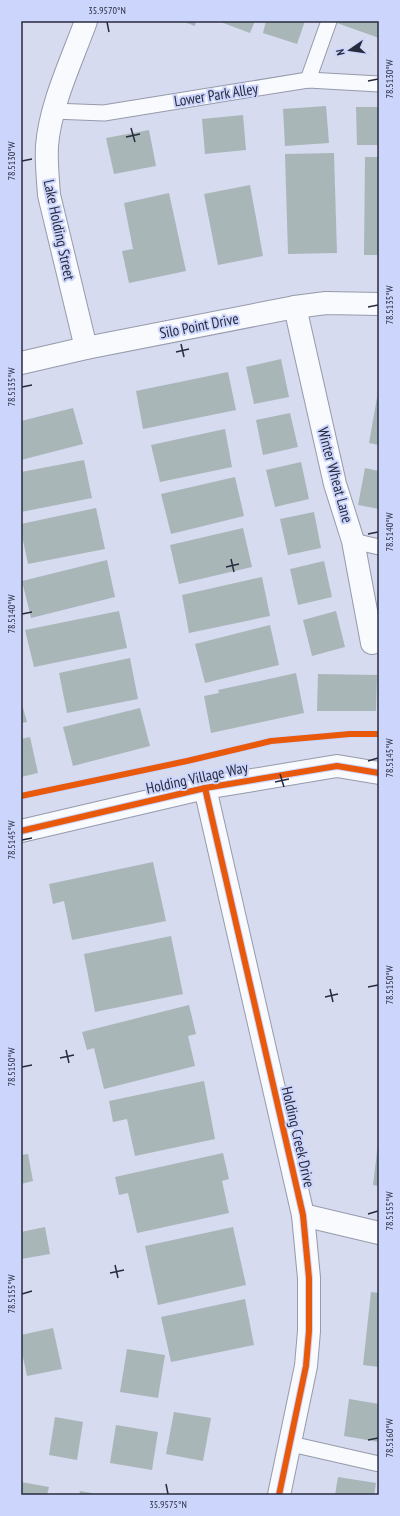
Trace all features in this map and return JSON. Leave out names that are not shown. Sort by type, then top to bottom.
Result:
[{"type":"street","name":"Lake Holding Street","points":[[86,21],[53,111],[47,146],[49,195],[86,348]]},
{"type":"street","name":"Silo Point Drive","points":[[21,363],[86,348],[295,307],[326,303],[379,304]]},
{"type":"street","name":"Winter Wheat Lane","points":[[295,307],[336,484],[353,541],[372,643]]},
{"type":"street","name":"Holding Village Way","points":[[21,831],[205,788],[337,766],[379,773]]},
{"type":"street","name":"Holding Creek Drive","points":[[205,788],[303,1215],[309,1278],[309,1331],[306,1366],[291,1444],[279,1495]]},
{"type":"street","points":[[303,1215],[379,1233]]},
{"type":"lane","points":[[308,80],[329,21]]},
{"type":"lane","name":"Lower Park Alley","points":[[53,111],[104,113],[308,80],[379,84]]},
{"type":"lane","points":[[353,541],[379,547]]},
{"type":"lane","points":[[291,1444],[379,1464]]},
{"type":"building","points":[[182,21],[196,21],[195,26]]},
{"type":"building","points":[[218,21],[255,21],[250,33]]},
{"type":"building","points":[[266,21],[305,21],[297,44],[263,33]]},
{"type":"building","points":[[337,21],[379,21],[379,38],[337,23]]},
{"type":"building","points":[[326,106],[329,143],[285,146],[283,109]]},
{"type":"building","points":[[356,107],[379,107],[379,145],[357,145]]},
{"type":"building","points":[[243,115],[246,150],[205,154],[202,119]]},
{"type":"building","points":[[149,130],[156,166],[114,174],[106,138]]},
{"type":"building","points":[[334,153],[337,253],[288,254],[285,154]]},
{"type":"building","points":[[365,157],[379,157],[379,255],[364,255]]},
{"type":"building","points":[[250,185],[263,256],[218,265],[204,194]]},
{"type":"building","points":[[169,193],[186,271],[129,283],[122,251],[133,249],[124,203]]},
{"type":"building","points":[[281,359],[289,397],[254,404],[246,367]]},
{"type":"building","points":[[228,372],[236,410],[143,429],[136,391]]},
{"type":"building","points":[[379,392],[379,445],[369,443]]},
{"type":"building","points":[[73,408],[83,444],[21,460],[21,421]]},
{"type":"building","points":[[290,413],[298,447],[263,455],[256,420]]},
{"type":"building","points":[[225,429],[232,467],[160,482],[151,445]]},
{"type":"building","points":[[84,460],[92,498],[21,512],[21,472]]},
{"type":"building","points":[[301,462],[309,499],[275,507],[266,470]]},
{"type":"building","points":[[365,468],[379,471],[379,509],[358,505]]},
{"type":"building","points":[[235,477],[244,516],[171,534],[161,494]]},
{"type":"building","points":[[96,508],[105,549],[28,564],[21,531],[21,524]]},
{"type":"building","points":[[314,512],[321,548],[288,555],[280,519]]},
{"type":"building","points":[[243,528],[252,567],[179,584],[170,545]]},
{"type":"building","points":[[107,560],[115,597],[31,618],[22,581]]},
{"type":"building","points":[[324,561],[332,597],[298,605],[290,569]]},
{"type":"building","points":[[262,577],[270,616],[189,633],[182,595]]},
{"type":"building","points":[[119,611],[127,648],[34,667],[25,630]]},
{"type":"building","points":[[336,611],[345,647],[312,656],[303,620]]},
{"type":"building","points":[[270,625],[279,665],[205,683],[195,644]]},
{"type":"building","points":[[130,658],[138,699],[67,713],[59,673]]},
{"type":"building","points":[[296,673],[304,713],[211,733],[204,696],[219,693],[218,690]]},
{"type":"building","points":[[318,674],[377,675],[376,711],[317,711]]},
{"type":"building","points":[[21,701],[27,722],[21,723]]},
{"type":"building","points":[[140,708],[150,746],[73,766],[63,727]]},
{"type":"building","points":[[30,737],[38,773],[21,777],[21,739]]},
{"type":"building","points":[[153,862],[166,921],[72,940],[64,901],[53,904],[49,884]]},
{"type":"building","points":[[171,936],[183,994],[95,1012],[84,954]]},
{"type":"building","points":[[189,1005],[196,1034],[188,1036],[195,1066],[104,1089],[94,1048],[87,1050],[82,1032]]},
{"type":"building","points":[[204,1081],[215,1139],[135,1156],[127,1119],[113,1122],[109,1101]]},
{"type":"building","points":[[379,1144],[379,1186],[373,1185]]},
{"type":"building","points":[[223,1153],[229,1179],[222,1181],[229,1213],[137,1233],[128,1193],[119,1195],[115,1177]]},
{"type":"building","points":[[28,1154],[33,1181],[21,1184],[21,1155]]},
{"type":"building","points":[[45,1227],[50,1254],[21,1259],[21,1232]]},
{"type":"building","points":[[233,1227],[246,1285],[158,1305],[145,1246]]},
{"type":"building","points":[[371,1292],[379,1293],[379,1367],[363,1365]]},
{"type":"building","points":[[245,1299],[254,1345],[171,1362],[161,1317]]},
{"type":"building","points":[[53,1328],[62,1369],[27,1376],[21,1348],[21,1335]]},
{"type":"building","points":[[127,1349],[165,1355],[158,1398],[120,1392]]},
{"type":"building","points":[[349,1399],[379,1404],[379,1442],[344,1436]]},
{"type":"building","points":[[174,1412],[211,1418],[203,1461],[166,1454]]},
{"type":"building","points":[[55,1417],[83,1422],[77,1460],[49,1455]]},
{"type":"building","points":[[116,1425],[158,1432],[152,1470],[110,1463]]},
{"type":"building","points":[[338,1477],[376,1483],[374,1495],[335,1495]]},
{"type":"building","points":[[21,1482],[49,1487],[47,1495],[21,1495]]},
{"type":"building","points":[[80,1491],[97,1494],[97,1495],[79,1495]]},
{"type":"cycle path","points":[[21,796],[187,761],[271,741],[350,734],[379,734]]},
{"type":"cycle path","points":[[21,831],[205,788],[337,766],[379,773]]},
{"type":"cycle path","points":[[205,788],[303,1215],[309,1278],[309,1331],[306,1366],[279,1495]]}]
